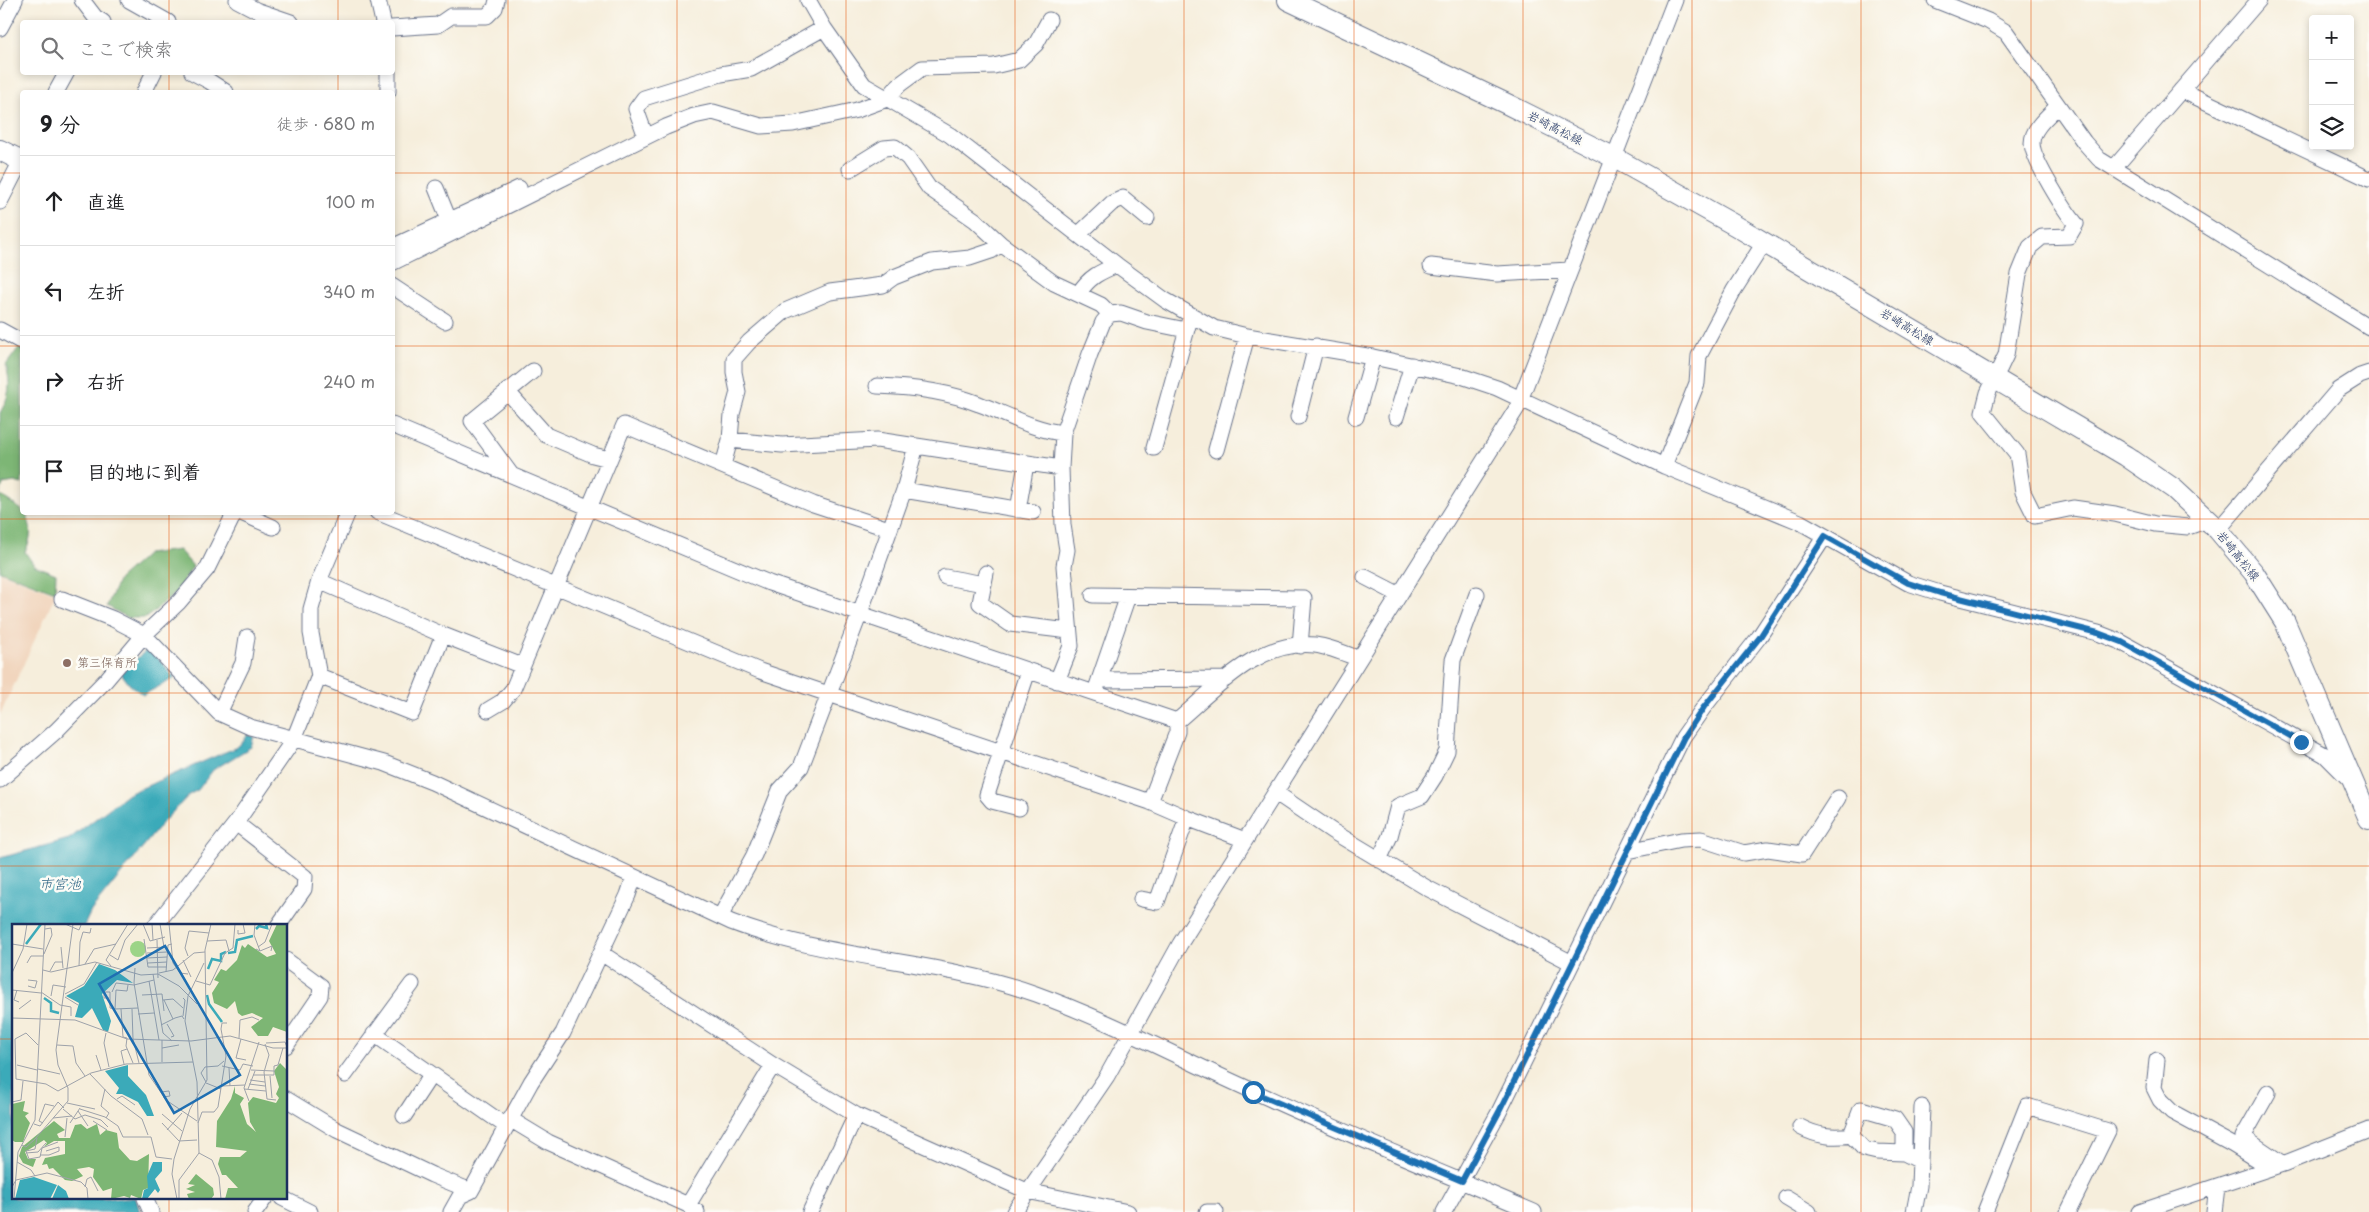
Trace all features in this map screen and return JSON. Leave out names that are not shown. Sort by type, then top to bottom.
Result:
[{"type":"main road","name":"岩崎高松線","points":[[1288,0],[1507,104],[1613,157],[1764,242],[2126,456],[2174,490],[2213,525],[2254,573],[2285,622],[2312,680],[2352,782],[2369,819]]},
{"type":"main road","points":[[0,150],[20,159]]},
{"type":"street","points":[[2,21],[15,0]]},
{"type":"street","points":[[82,0],[96,20]]},
{"type":"street","points":[[130,0],[165,20]]},
{"type":"street","points":[[237,0],[253,16],[278,20]]},
{"type":"street","points":[[378,0],[383,20]]},
{"type":"street","points":[[395,28],[438,25],[451,16],[487,16],[495,8],[497,0]]},
{"type":"street","points":[[808,0],[824,28],[864,85],[950,134],[1079,234],[1189,323]]},
{"type":"street","points":[[1014,1212],[1107,1076],[1132,1034],[1180,944],[1276,793],[1398,594],[1498,440],[1520,399],[1675,0]]},
{"type":"street","points":[[1935,0],[1988,21],[2006,32],[2084,142],[2099,159],[2369,327]]},
{"type":"street","points":[[2114,168],[2259,0]]},
{"type":"street","points":[[395,262],[646,137],[694,116],[714,112],[761,126],[793,124],[857,110],[887,99],[899,85],[922,68],[994,66],[1019,60],[1036,44],[1049,20]]},
{"type":"street","points":[[646,137],[636,109],[644,98],[721,74],[751,69],[824,28]]},
{"type":"street","points":[[57,90],[65,75]]},
{"type":"street","points":[[145,90],[152,75]]},
{"type":"street","points":[[198,75],[223,90]]},
{"type":"street","points":[[388,75],[388,90]]},
{"type":"street","points":[[2181,90],[2369,179]]},
{"type":"street","points":[[2058,106],[2036,129],[2032,143],[2043,171],[2067,214],[2076,224],[2069,236],[2042,237],[2030,247],[2019,274],[2006,356],[1994,379],[1983,412],[2017,454],[2023,492],[2035,516],[2073,508],[2115,514],[2164,525],[2188,527],[2213,525],[2338,390],[2360,376],[2369,373]]},
{"type":"street","points":[[850,169],[884,148],[895,147],[908,158],[930,188],[975,220],[1001,244],[1054,283],[1079,293],[1101,305],[1110,314]]},
{"type":"street","points":[[395,246],[602,150],[605,157]]},
{"type":"street","points":[[0,202],[20,164]]},
{"type":"street","points":[[436,188],[449,220]]},
{"type":"street","points":[[1079,234],[1112,203],[1123,198],[1147,218]]},
{"type":"street","points":[[1664,466],[1697,382],[1699,356],[1734,290],[1764,242]]},
{"type":"street","points":[[723,465],[730,440],[732,414],[738,392],[734,372],[734,359],[749,342],[785,311],[830,292],[883,284],[894,277],[932,262],[970,258],[991,251],[1001,244]]},
{"type":"street","points":[[1079,293],[1096,273],[1117,265]]},
{"type":"street","points":[[1431,266],[1497,274],[1570,270]]},
{"type":"street","points":[[395,288],[445,321]]},
{"type":"street","points":[[1057,681],[1071,646],[1064,566],[1067,550],[1063,525],[1062,433],[1103,322],[1110,314],[1121,313],[1147,322],[1189,323],[1247,336],[1373,357],[1461,376],[1520,399],[1664,466],[1800,522],[1908,583],[1940,593],[2098,633],[2122,642],[2325,755],[2352,782],[2369,795]]},
{"type":"street","points":[[1154,448],[1189,323]]},
{"type":"street","points":[[0,330],[20,337]]},
{"type":"street","points":[[1216,450],[1247,336]]},
{"type":"street","points":[[1298,417],[1316,346]]},
{"type":"street","points":[[1356,417],[1373,357]]},
{"type":"street","points":[[1396,417],[1412,366]]},
{"type":"street","points":[[511,474],[472,420],[532,372]]},
{"type":"street","points":[[877,386],[907,387],[977,403],[1047,431],[1062,433]]},
{"type":"street","points":[[508,391],[546,435],[593,455],[609,459]]},
{"type":"street","points":[[488,710],[504,701],[514,689],[588,507],[624,425],[813,504],[889,529]]},
{"type":"street","points":[[395,426],[769,582],[1057,681],[1096,687],[1226,679]]},
{"type":"street","points":[[730,440],[782,445],[878,440],[1061,468]]},
{"type":"street","points":[[720,917],[754,855],[780,790],[801,766],[860,613],[904,490],[916,446]]},
{"type":"street","points":[[904,490],[1026,511],[1026,464]]},
{"type":"street","points":[[0,780],[56,731],[106,680],[144,635],[179,602],[207,569],[234,515]]},
{"type":"street","points":[[247,515],[273,527]]},
{"type":"street","points":[[157,924],[236,823],[294,738],[319,676],[311,633],[311,609],[319,581],[347,515]]},
{"type":"street","points":[[384,515],[760,671],[1150,802],[1245,840]]},
{"type":"street","points":[[1444,1212],[1499,1112],[1684,737],[1704,707],[1760,637],[1825,536]]},
{"type":"street","points":[[946,577],[985,579],[980,602],[1010,624],[1069,631]]},
{"type":"street","points":[[1365,577],[1398,594]]},
{"type":"street","points":[[319,581],[444,635],[522,666]]},
{"type":"street","points":[[1379,860],[1390,836],[1398,806],[1422,796],[1435,776],[1447,750],[1453,660],[1477,594]]},
{"type":"street","points":[[1093,595],[1304,598],[1300,646]]},
{"type":"street","points":[[1096,687],[1128,596]]},
{"type":"street","points":[[62,599],[113,619],[144,635],[219,713],[250,727],[384,763],[432,782],[720,917],[756,932],[785,940],[948,970],[1037,994],[1132,1034],[1253,1092],[1534,1212]]},
{"type":"street","points":[[319,676],[412,713],[444,635]]},
{"type":"street","points":[[219,713],[243,663],[246,637]]},
{"type":"street","points":[[1150,802],[1176,732],[1177,721],[1226,679],[1258,656],[1286,646],[1314,645],[1336,650],[1359,659]]},
{"type":"street","points":[[1019,808],[992,800],[987,795],[1028,671]]},
{"type":"street","points":[[1096,687],[1177,721]]},
{"type":"street","points":[[1276,793],[1332,831],[1427,888],[1572,963]]},
{"type":"street","points":[[1628,851],[1681,840],[1701,839],[1744,853],[1768,849],[1802,854],[1838,798]]},
{"type":"street","points":[[1141,899],[1157,902],[1187,818]]},
{"type":"street","points":[[236,823],[305,877],[304,889],[279,924]]},
{"type":"street","points":[[451,1212],[460,1196],[471,1190],[508,1122],[563,1033],[634,877]]},
{"type":"street","points":[[601,953],[773,1066],[856,1115],[1027,1191],[1128,1212]]},
{"type":"street","points":[[288,961],[321,986],[318,1001],[288,1043]]},
{"type":"street","points":[[344,1075],[412,984]]},
{"type":"street","points":[[374,1034],[431,1075],[508,1122],[692,1208],[773,1066]]},
{"type":"street","points":[[2157,1060],[2154,1088],[2160,1100],[2172,1112],[2277,1166]]},
{"type":"street","points":[[404,1116],[431,1075]]},
{"type":"street","points":[[2268,1093],[2243,1137],[2277,1166]]},
{"type":"street","points":[[288,1100],[337,1130],[432,1175],[471,1190]]},
{"type":"street","points":[[1985,1212],[2027,1106],[2108,1131],[2068,1212]]},
{"type":"street","points":[[1914,1212],[1920,1161],[1922,1107]]},
{"type":"street","points":[[1851,1135],[1861,1109],[1895,1119],[1904,1132],[1904,1154]]},
{"type":"street","points":[[810,1212],[856,1115]]},
{"type":"street","points":[[1800,1127],[1812,1133],[1833,1138],[1851,1135]]},
{"type":"street","points":[[2139,1212],[2277,1166],[2369,1130]]},
{"type":"street","points":[[1851,1135],[1864,1149],[1904,1154],[1920,1161]]},
{"type":"street","points":[[2214,1212],[2217,1187]]},
{"type":"street","points":[[1786,1198],[1809,1212]]},
{"type":"street","points":[[146,1200],[151,1212]]},
{"type":"street","points":[[255,1212],[264,1200]]},
{"type":"street","points":[[286,1200],[310,1212]]},
{"type":"street","points":[[1207,1212],[1216,1212]]},
{"type":"shaded area","points":[[0,572],[56,594],[0,715]]},
{"type":"green space","points":[[20,346],[20,484],[14,482],[3,484],[0,493],[0,413],[8,395],[9,384],[6,365]]},
{"type":"green space","points":[[0,495],[20,509],[20,515],[27,515],[30,532],[25,552],[34,565],[56,574],[55,592],[0,571]]},
{"type":"green space","points":[[179,550],[193,566],[176,593],[146,618],[128,618],[107,606],[119,579],[147,554]]},
{"type":"water","points":[[147,651],[153,652],[175,678],[143,695],[129,684],[121,673]]},
{"type":"water","name":"市宮池","points":[[247,735],[254,736],[251,747],[213,770],[198,790],[190,794],[164,821],[91,911],[85,924],[12,924],[12,1200],[137,1200],[140,1212],[0,1212],[0,858],[69,839],[128,794],[237,747]]},
{"type":"place","name":"第三保育所","points":[[67,663]]},
{"type":"route","points":[[1253,1092],[1462,1181],[1499,1112],[1684,737],[1704,707],[1760,637],[1825,536],[1908,583],[1940,593],[2098,633],[2122,642],[2301,742]]}]
